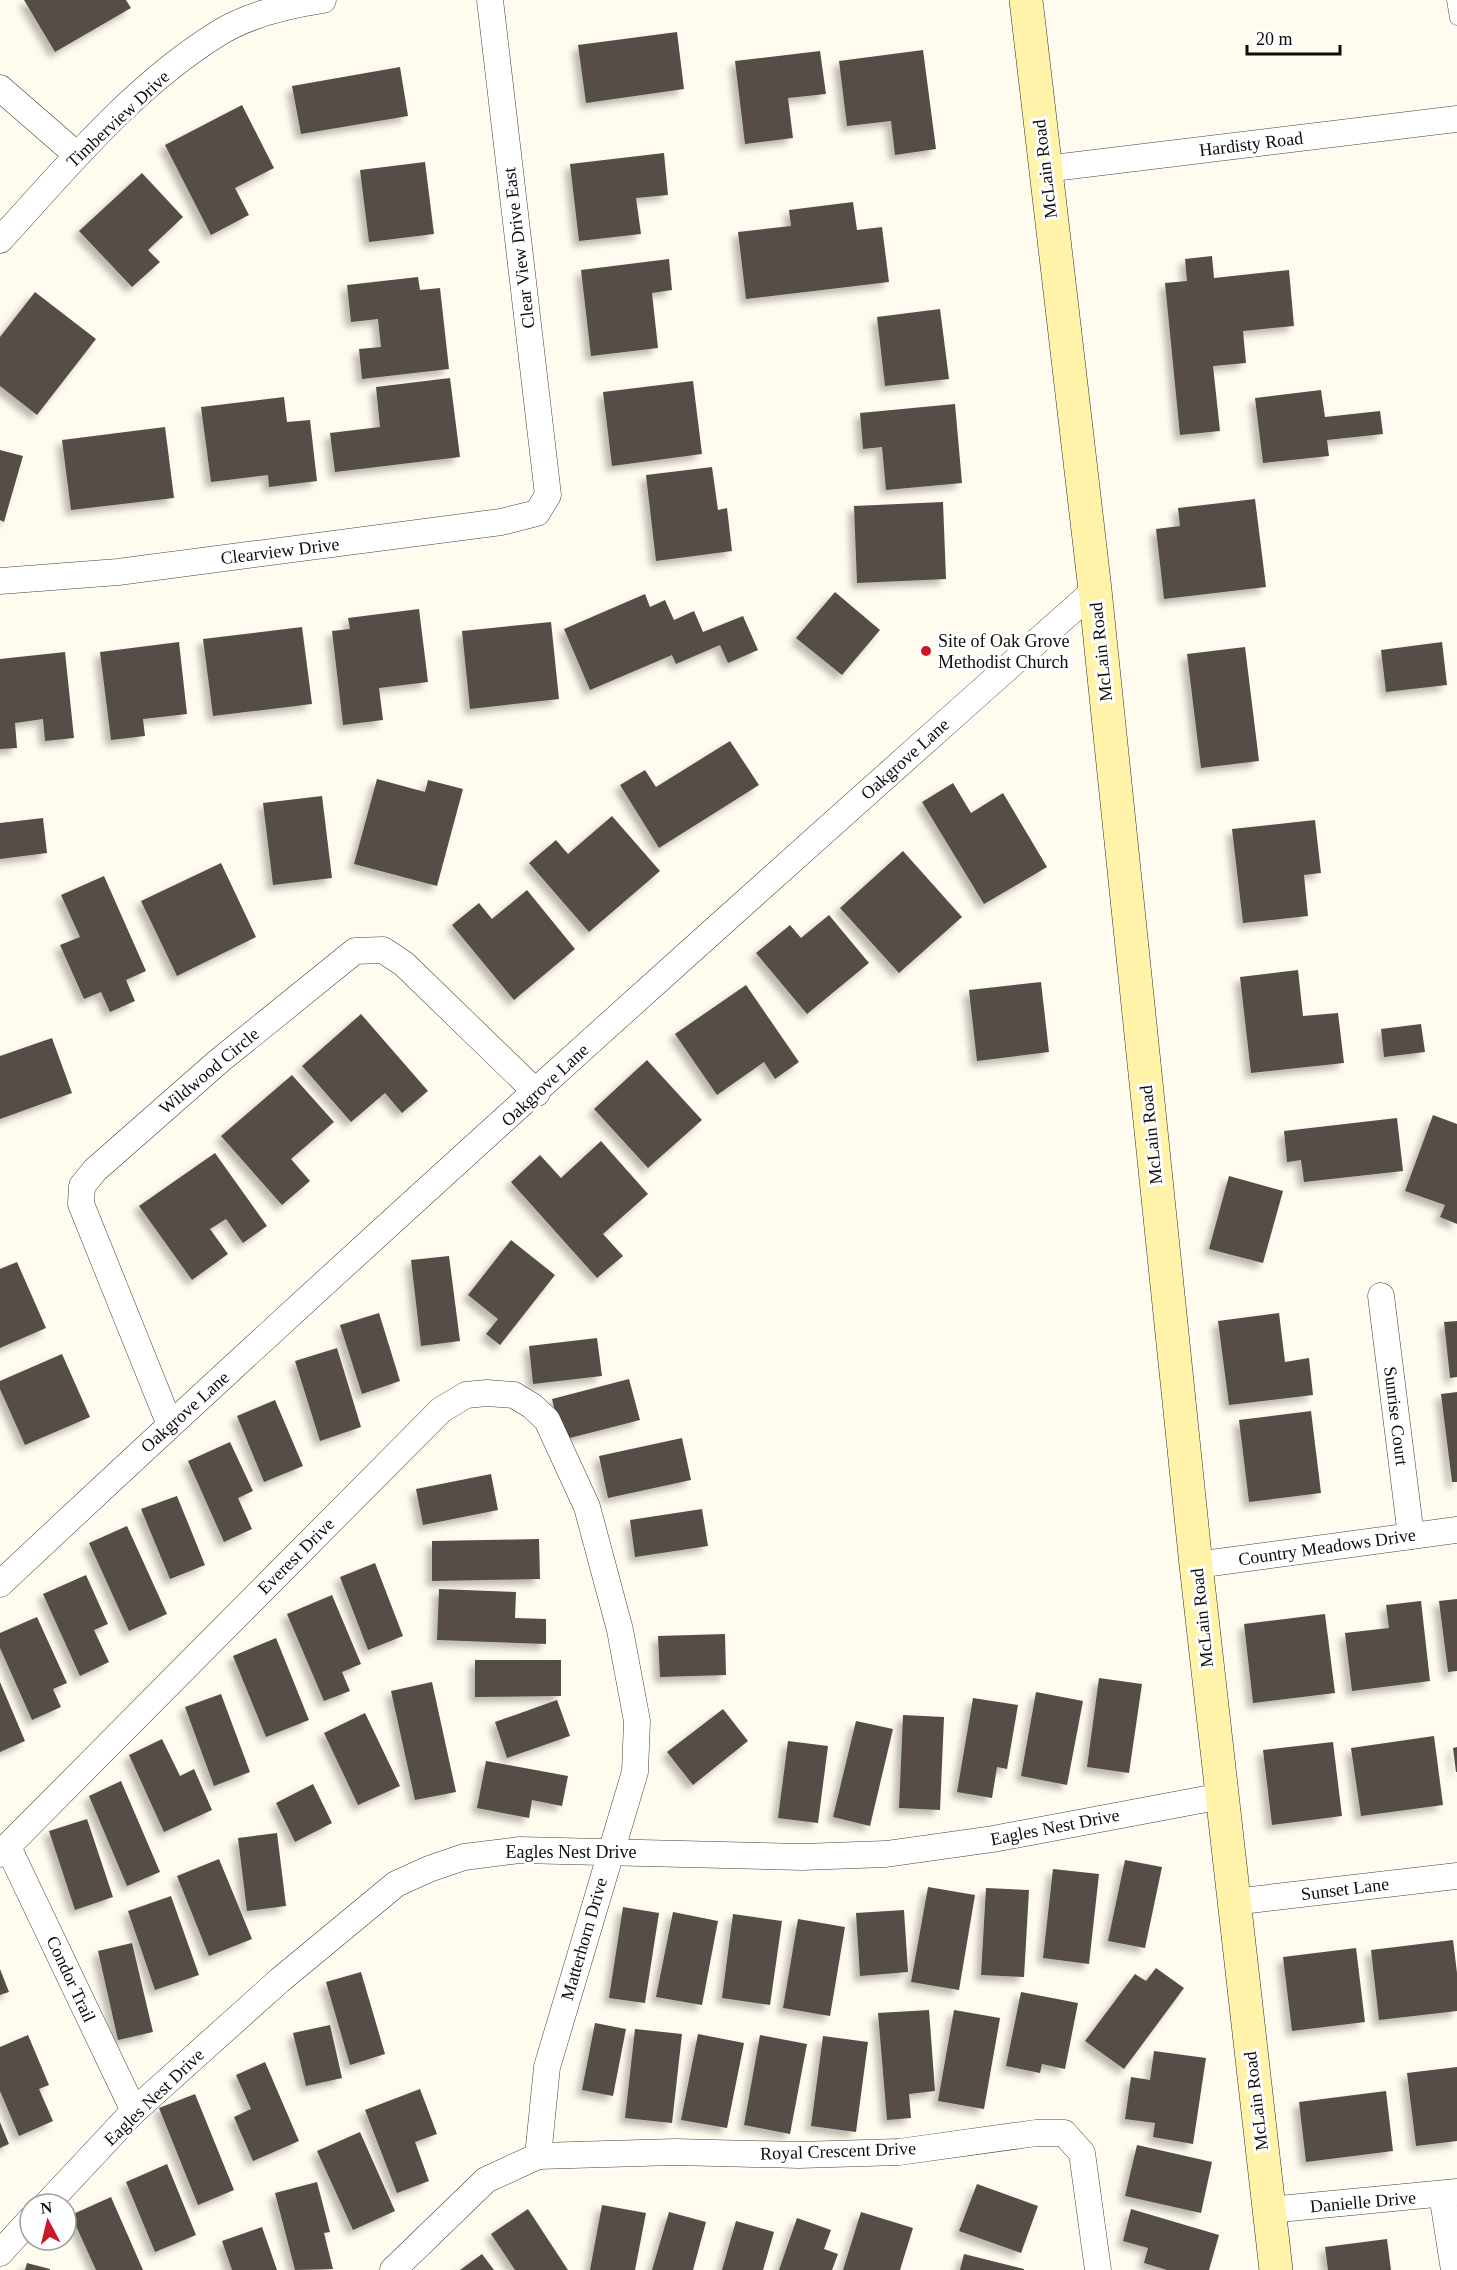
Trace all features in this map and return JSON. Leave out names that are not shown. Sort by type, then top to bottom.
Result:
[{"type":"street","name":"Timberview Drive","points":[[0,240],[77,155],[146,87],[220,32],[255,18],[323,0]]},
{"type":"street","name":"Clear View Drive East","points":[[490,0],[548,495]]},
{"type":"street","name":"McLain Road","points":[[1026,0],[1095,591],[1196,1565],[1276,2270]]},
{"type":"street","points":[[0,88],[77,155]]},
{"type":"street","name":"Hardisty Road","points":[[1045,169],[1457,119]]},
{"type":"street","name":"Clearview Drive","points":[[0,581],[118,572],[501,522],[537,513],[548,495]]},
{"type":"street","name":"Oakgrove Lane","points":[[0,1584],[170,1425],[537,1093],[650,987],[1095,591]]},
{"type":"street","name":"Wildwood Circle","points":[[170,1425],[81,1204],[82,1186],[95,1170],[219,1061],[355,951],[383,950],[404,964],[537,1093]]},
{"type":"street","name":"Sunrise Court","points":[[1381,1296],[1411,1536]]},
{"type":"street","name":"Everest Drive","points":[[4,1850],[441,1410],[466,1395],[487,1392],[514,1395],[532,1406],[547,1420],[587,1508]]},
{"type":"street","name":"Matterhorn Drive","points":[[538,2156],[547,2067],[610,1850],[628,1802],[635,1772],[637,1721],[620,1630],[587,1508]]},
{"type":"street","name":"Country Meadows Drive","points":[[1196,1565],[1457,1530]]},
{"type":"street","name":"Eagles Nest Drive","points":[[58,2192],[134,2111],[280,1980],[396,1884],[464,1857],[520,1850],[610,1850],[802,1857],[886,1854],[993,1839],[1222,1796]]},
{"type":"street","name":"Condor Trail","points":[[4,1850],[134,2111]]},
{"type":"street","name":"Sunset Lane","points":[[1233,1902],[1457,1876]]},
{"type":"street","name":"Royal Crescent Drive","points":[[538,2156],[675,2152],[799,2155],[899,2152],[1036,2133],[1064,2133],[1082,2153],[1098,2270]]},
{"type":"street","points":[[393,2270],[486,2180],[538,2156]]},
{"type":"street","points":[[1449,2193],[1455,2270]]},
{"type":"street","name":"Danielle Drive","points":[[1269,2210],[1449,2193]]},
{"type":"street","points":[[0,2253],[18,2233]]},
{"type":"lane","points":[[1454,0],[1457,18]]},
{"type":"building","points":[[24,0],[126,0],[131,8],[55,52]]},
{"type":"building","points":[[677,32],[684,89],[586,103],[578,45]]},
{"type":"building","points":[[923,50],[936,149],[895,155],[891,121],[847,126],[839,61]]},
{"type":"building","points":[[820,51],[826,94],[788,98],[793,138],[745,144],[735,61]]},
{"type":"building","points":[[400,67],[408,116],[301,134],[292,86]]},
{"type":"building","points":[[242,105],[274,168],[235,188],[249,215],[211,235],[165,145]]},
{"type":"building","points":[[664,153],[668,195],[636,198],[641,234],[579,241],[570,164]]},
{"type":"building","points":[[425,162],[434,234],[369,242],[360,170]]},
{"type":"building","points":[[142,173],[183,217],[148,250],[160,262],[132,287],[79,231]]},
{"type":"building","points":[[853,202],[857,230],[882,227],[889,282],[746,299],[738,232],[791,226],[789,210]]},
{"type":"building","points":[[1212,256],[1214,278],[1289,270],[1294,326],[1243,331],[1246,363],[1213,366],[1220,431],[1180,435],[1165,283],[1187,281],[1185,259]]},
{"type":"building","points":[[669,259],[672,290],[652,293],[658,348],[591,356],[581,270]]},
{"type":"building","points":[[418,277],[420,290],[440,288],[449,369],[362,379],[359,349],[381,347],[378,319],[351,322],[347,285]]},
{"type":"building","points":[[35,292],[96,339],[37,415],[0,386],[0,337]]},
{"type":"building","points":[[940,309],[949,379],[885,386],[877,317]]},
{"type":"building","points":[[450,378],[460,457],[335,472],[330,433],[380,427],[376,387]]},
{"type":"building","points":[[693,381],[702,454],[612,466],[603,392]]},
{"type":"building","points":[[1321,390],[1325,417],[1380,411],[1383,434],[1327,440],[1329,456],[1263,463],[1255,398]]},
{"type":"building","points":[[284,397],[287,422],[310,420],[317,481],[269,487],[268,475],[211,482],[201,407]]},
{"type":"building","points":[[955,404],[962,483],[886,490],[882,447],[863,449],[860,413]]},
{"type":"building","points":[[165,427],[174,498],[71,510],[62,440]]},
{"type":"building","points":[[0,450],[23,456],[4,522],[0,520]]},
{"type":"building","points":[[712,467],[718,510],[727,508],[732,551],[656,561],[646,475]]},
{"type":"building","points":[[1255,499],[1266,587],[1164,599],[1156,529],[1180,526],[1178,508]]},
{"type":"building","points":[[943,502],[946,579],[857,583],[854,506]]},
{"type":"building","points":[[835,592],[880,630],[842,675],[796,638]]},
{"type":"building","points":[[645,594],[650,607],[665,600],[674,620],[694,611],[703,632],[743,616],[758,650],[728,663],[720,645],[676,664],[672,655],[590,690],[564,629]]},
{"type":"building","points":[[419,609],[428,682],[379,688],[383,720],[343,725],[332,631],[350,629],[348,618]]},
{"type":"building","points":[[551,622],[559,699],[470,709],[462,631]]},
{"type":"building","points":[[302,627],[312,704],[213,716],[203,639]]},
{"type":"building","points":[[179,642],[187,714],[143,719],[145,736],[111,740],[100,652]]},
{"type":"building","points":[[1442,642],[1447,685],[1386,692],[1381,650]]},
{"type":"building","points":[[1245,647],[1259,761],[1201,768],[1187,654]]},
{"type":"building","points":[[65,652],[74,738],[45,741],[43,719],[15,723],[17,748],[0,749],[0,659]]},
{"type":"building","points":[[730,741],[759,785],[659,848],[620,785],[645,770],[656,787]]},
{"type":"building","points":[[377,779],[425,792],[428,780],[463,789],[437,886],[354,864]]},
{"type":"building","points":[[953,783],[971,813],[1003,793],[1047,867],[984,904],[922,802]]},
{"type":"building","points":[[322,796],[332,878],[273,885],[263,803]]},
{"type":"building","points":[[612,816],[660,871],[589,932],[529,863],[556,840],[568,854]]},
{"type":"building","points":[[43,818],[47,853],[0,859],[0,823]]},
{"type":"building","points":[[1315,820],[1321,873],[1304,875],[1308,916],[1243,923],[1232,829]]},
{"type":"building","points":[[903,851],[962,917],[899,973],[840,908]]},
{"type":"building","points":[[221,863],[256,937],[177,976],[141,901]]},
{"type":"building","points":[[104,876],[146,971],[126,980],[135,1001],[110,1012],[101,992],[84,999],[60,945],[80,937],[61,895]]},
{"type":"building","points":[[527,890],[575,949],[514,1000],[452,925],[479,903],[492,919]]},
{"type":"building","points":[[829,915],[869,963],[807,1014],[756,953],[790,925],[801,938]]},
{"type":"building","points":[[1298,970],[1303,1016],[1338,1013],[1344,1063],[1251,1073],[1240,977]]},
{"type":"building","points":[[1041,982],[1049,1052],[977,1061],[969,990]]},
{"type":"building","points":[[746,985],[799,1062],[775,1079],[764,1062],[717,1095],[675,1034]]},
{"type":"building","points":[[361,1014],[428,1091],[402,1113],[385,1093],[351,1122],[302,1066]]},
{"type":"building","points":[[1421,1024],[1425,1052],[1384,1057],[1381,1029]]},
{"type":"building","points":[[52,1038],[72,1093],[0,1119],[0,1056]]},
{"type":"building","points":[[647,1060],[702,1120],[648,1168],[594,1109]]},
{"type":"building","points":[[292,1075],[334,1122],[291,1159],[310,1181],[282,1205],[221,1136]]},
{"type":"building","points":[[1433,1115],[1457,1124],[1457,1224],[1440,1217],[1445,1205],[1405,1191]]},
{"type":"building","points":[[1397,1118],[1403,1171],[1304,1182],[1301,1160],[1287,1162],[1284,1131]]},
{"type":"building","points":[[601,1141],[648,1194],[603,1234],[623,1256],[597,1278],[511,1182],[540,1155],[561,1178]]},
{"type":"building","points":[[215,1153],[267,1226],[243,1243],[226,1219],[210,1229],[228,1254],[192,1280],[139,1206]]},
{"type":"building","points":[[1229,1176],[1283,1191],[1263,1263],[1209,1249]]},
{"type":"building","points":[[511,1240],[555,1275],[500,1345],[486,1334],[498,1319],[468,1295]]},
{"type":"building","points":[[449,1256],[460,1341],[421,1346],[411,1260]]},
{"type":"building","points":[[17,1262],[46,1328],[0,1348],[0,1269]]},
{"type":"building","points":[[379,1313],[400,1381],[362,1394],[340,1325]]},
{"type":"building","points":[[1279,1313],[1285,1362],[1309,1358],[1313,1395],[1229,1405],[1218,1321]]},
{"type":"building","points":[[1457,1321],[1457,1377],[1450,1378],[1444,1322]]},
{"type":"building","points":[[597,1338],[602,1376],[533,1384],[529,1346]]},
{"type":"building","points":[[337,1348],[361,1427],[320,1441],[295,1361]]},
{"type":"building","points":[[62,1354],[90,1417],[25,1445],[0,1389],[0,1381]]},
{"type":"building","points":[[629,1379],[640,1420],[562,1440],[552,1399]]},
{"type":"building","points":[[1457,1392],[1457,1482],[1452,1482],[1441,1394]]},
{"type":"building","points":[[275,1400],[303,1466],[264,1482],[237,1416]]},
{"type":"building","points":[[1311,1411],[1321,1493],[1249,1502],[1239,1420]]},
{"type":"building","points":[[682,1438],[691,1480],[608,1498],[599,1456]]},
{"type":"building","points":[[230,1442],[253,1491],[238,1498],[252,1529],[224,1542],[188,1461]]},
{"type":"building","points":[[491,1474],[498,1510],[423,1525],[416,1489]]},
{"type":"building","points":[[177,1496],[205,1565],[170,1579],[141,1509]]},
{"type":"building","points":[[702,1509],[708,1546],[635,1557],[630,1520]]},
{"type":"building","points":[[127,1526],[167,1614],[129,1631],[89,1543]]},
{"type":"building","points":[[539,1539],[540,1579],[432,1581],[432,1541]]},
{"type":"building","points":[[375,1563],[403,1636],[368,1650],[340,1577]]},
{"type":"building","points":[[86,1575],[108,1624],[94,1630],[109,1662],[80,1676],[43,1594]]},
{"type":"building","points":[[439,1589],[516,1592],[515,1618],[546,1619],[546,1644],[437,1640]]},
{"type":"building","points":[[332,1595],[361,1664],[342,1672],[350,1691],[324,1701],[287,1614]]},
{"type":"building","points":[[1457,1599],[1457,1671],[1448,1672],[1439,1601]]},
{"type":"building","points":[[1421,1601],[1430,1681],[1352,1691],[1345,1633],[1389,1628],[1386,1605]]},
{"type":"building","points":[[1325,1614],[1335,1693],[1253,1703],[1244,1624]]},
{"type":"building","points":[[37,1617],[67,1683],[53,1689],[61,1707],[32,1720],[0,1648],[0,1633]]},
{"type":"building","points":[[725,1634],[726,1675],[660,1677],[658,1636]]},
{"type":"building","points":[[276,1638],[309,1720],[266,1737],[233,1656]]},
{"type":"building","points":[[475,1660],[561,1660],[561,1696],[475,1697]]},
{"type":"building","points":[[1099,1678],[1142,1684],[1129,1773],[1087,1767]]},
{"type":"building","points":[[0,1682],[25,1741],[0,1752]]},
{"type":"building","points":[[432,1682],[456,1792],[415,1800],[391,1691]]},
{"type":"building","points":[[1036,1692],[1083,1701],[1067,1785],[1021,1776]]},
{"type":"building","points":[[221,1694],[250,1772],[214,1786],[185,1707]]},
{"type":"building","points":[[973,1698],[1018,1705],[1007,1769],[997,1767],[992,1798],[957,1792]]},
{"type":"building","points":[[557,1700],[570,1736],[507,1758],[495,1722]]},
{"type":"building","points":[[723,1709],[748,1741],[693,1785],[667,1752]]},
{"type":"building","points":[[365,1713],[400,1786],[358,1805],[324,1733]]},
{"type":"building","points":[[903,1715],[944,1717],[940,1810],[899,1808]]},
{"type":"building","points":[[856,1721],[893,1729],[870,1826],[833,1817]]},
{"type":"building","points":[[1434,1736],[1443,1805],[1361,1816],[1351,1748]]},
{"type":"building","points":[[162,1739],[180,1776],[194,1769],[212,1810],[164,1832],[129,1755]]},
{"type":"building","points":[[788,1741],[828,1746],[818,1823],[778,1818]]},
{"type":"building","points":[[1333,1742],[1342,1816],[1272,1825],[1263,1750]]},
{"type":"building","points":[[1457,1747],[1457,1772],[1456,1772],[1453,1748]]},
{"type":"building","points":[[486,1761],[568,1776],[562,1806],[532,1800],[529,1818],[477,1808]]},
{"type":"building","points":[[121,1781],[160,1872],[127,1886],[89,1796]]},
{"type":"building","points":[[313,1784],[332,1823],[295,1842],[276,1803]]},
{"type":"building","points":[[87,1819],[113,1897],[75,1910],[49,1831]]},
{"type":"building","points":[[277,1833],[286,1906],[247,1911],[238,1838]]},
{"type":"building","points":[[219,1859],[252,1939],[209,1956],[177,1876]]},
{"type":"building","points":[[1125,1860],[1162,1867],[1145,1948],[1108,1941]]},
{"type":"building","points":[[1053,1869],[1099,1874],[1089,1964],[1043,1958]]},
{"type":"building","points":[[928,1887],[975,1895],[959,1990],[911,1982]]},
{"type":"building","points":[[986,1888],[1029,1890],[1024,1977],[981,1975]]},
{"type":"building","points":[[171,1896],[199,1975],[155,1990],[128,1911]]},
{"type":"building","points":[[623,1907],[659,1913],[645,2003],[609,1998]]},
{"type":"building","points":[[904,1910],[908,1972],[860,1976],[856,1913]]},
{"type":"building","points":[[673,1912],[718,1921],[702,2005],[656,1997]]},
{"type":"building","points":[[733,1914],[782,1921],[770,2005],[722,1998]]},
{"type":"building","points":[[798,1919],[845,1927],[830,2016],[783,2008]]},
{"type":"building","points":[[1453,1940],[1457,1973],[1457,2011],[1379,2020],[1371,1950]]},
{"type":"building","points":[[132,1943],[153,2032],[118,2040],[98,1951]]},
{"type":"building","points":[[1356,1948],[1365,2022],[1292,2031],[1283,1957]]},
{"type":"building","points":[[1156,1968],[1184,1988],[1124,2069],[1085,2041],[1135,1974],[1146,1981]]},
{"type":"building","points":[[0,1969],[9,1992],[0,1995]]},
{"type":"building","points":[[361,1972],[385,2054],[350,2065],[326,1982]]},
{"type":"building","points":[[1021,1992],[1078,2003],[1065,2069],[1042,2064],[1040,2073],[1006,2066]]},
{"type":"building","points":[[929,2010],[935,2091],[909,2094],[911,2118],[887,2120],[878,2013]]},
{"type":"building","points":[[954,2010],[1000,2018],[984,2109],[938,2101]]},
{"type":"building","points":[[595,2023],[626,2029],[613,2096],[582,2090]]},
{"type":"building","points":[[330,2025],[342,2078],[306,2086],[293,2033]]},
{"type":"building","points":[[635,2029],[682,2034],[672,2123],[625,2118]]},
{"type":"building","points":[[698,2034],[744,2043],[727,2128],[681,2120]]},
{"type":"building","points":[[28,2035],[49,2085],[39,2089],[53,2121],[19,2136],[0,2091],[0,2047]]},
{"type":"building","points":[[760,2035],[807,2044],[790,2134],[744,2125]]},
{"type":"building","points":[[823,2036],[868,2042],[856,2132],[811,2126]]},
{"type":"building","points":[[1154,2051],[1206,2058],[1193,2144],[1153,2137],[1155,2123],[1125,2119],[1131,2077],[1150,2080]]},
{"type":"building","points":[[265,2062],[299,2141],[253,2161],[234,2117],[251,2109],[236,2075]]},
{"type":"building","points":[[1457,2067],[1457,2141],[1416,2146],[1407,2073]]},
{"type":"building","points":[[420,2089],[437,2134],[415,2142],[429,2181],[397,2193],[365,2110]]},
{"type":"building","points":[[1386,2091],[1393,2151],[1306,2162],[1299,2102]]},
{"type":"building","points":[[195,2094],[234,2190],[198,2205],[159,2108]]},
{"type":"building","points":[[0,2122],[9,2144],[0,2148]]},
{"type":"building","points":[[360,2132],[395,2211],[353,2230],[317,2151]]},
{"type":"building","points":[[1137,2145],[1212,2162],[1201,2213],[1125,2196]]},
{"type":"building","points":[[167,2164],[196,2235],[155,2252],[126,2182]]},
{"type":"building","points":[[317,2182],[330,2232],[324,2233],[333,2269],[295,2270],[275,2193]]},
{"type":"building","points":[[977,2184],[1038,2206],[1021,2253],[959,2231]]},
{"type":"building","points":[[111,2197],[143,2270],[96,2270],[78,2230],[78,2212]]},
{"type":"building","points":[[602,2205],[646,2213],[635,2270],[590,2270]]},
{"type":"building","points":[[528,2209],[568,2270],[515,2270],[491,2234]]},
{"type":"building","points":[[1131,2209],[1219,2235],[1209,2270],[1167,2270],[1144,2263],[1148,2248],[1123,2241]]},
{"type":"building","points":[[669,2212],[706,2222],[693,2270],[652,2270]]},
{"type":"building","points":[[861,2212],[913,2228],[900,2270],[843,2270]]},
{"type":"building","points":[[797,2218],[831,2230],[824,2249],[838,2254],[832,2270],[779,2270]]},
{"type":"building","points":[[736,2221],[774,2232],[763,2270],[722,2270]]},
{"type":"building","points":[[262,2227],[277,2270],[232,2270],[222,2241]]},
{"type":"building","points":[[1387,2239],[1391,2270],[1328,2270],[1325,2247]]},
{"type":"building","points":[[482,2254],[494,2270],[460,2270]]},
{"type":"building","points":[[964,2254],[1024,2269],[1024,2270],[960,2270]]},
{"type":"building","points":[[27,2263],[50,2269],[50,2270],[25,2270]]},
{"type":"place","name":"Site of Oak Grove Methodist Church","points":[[926,651]]}]
